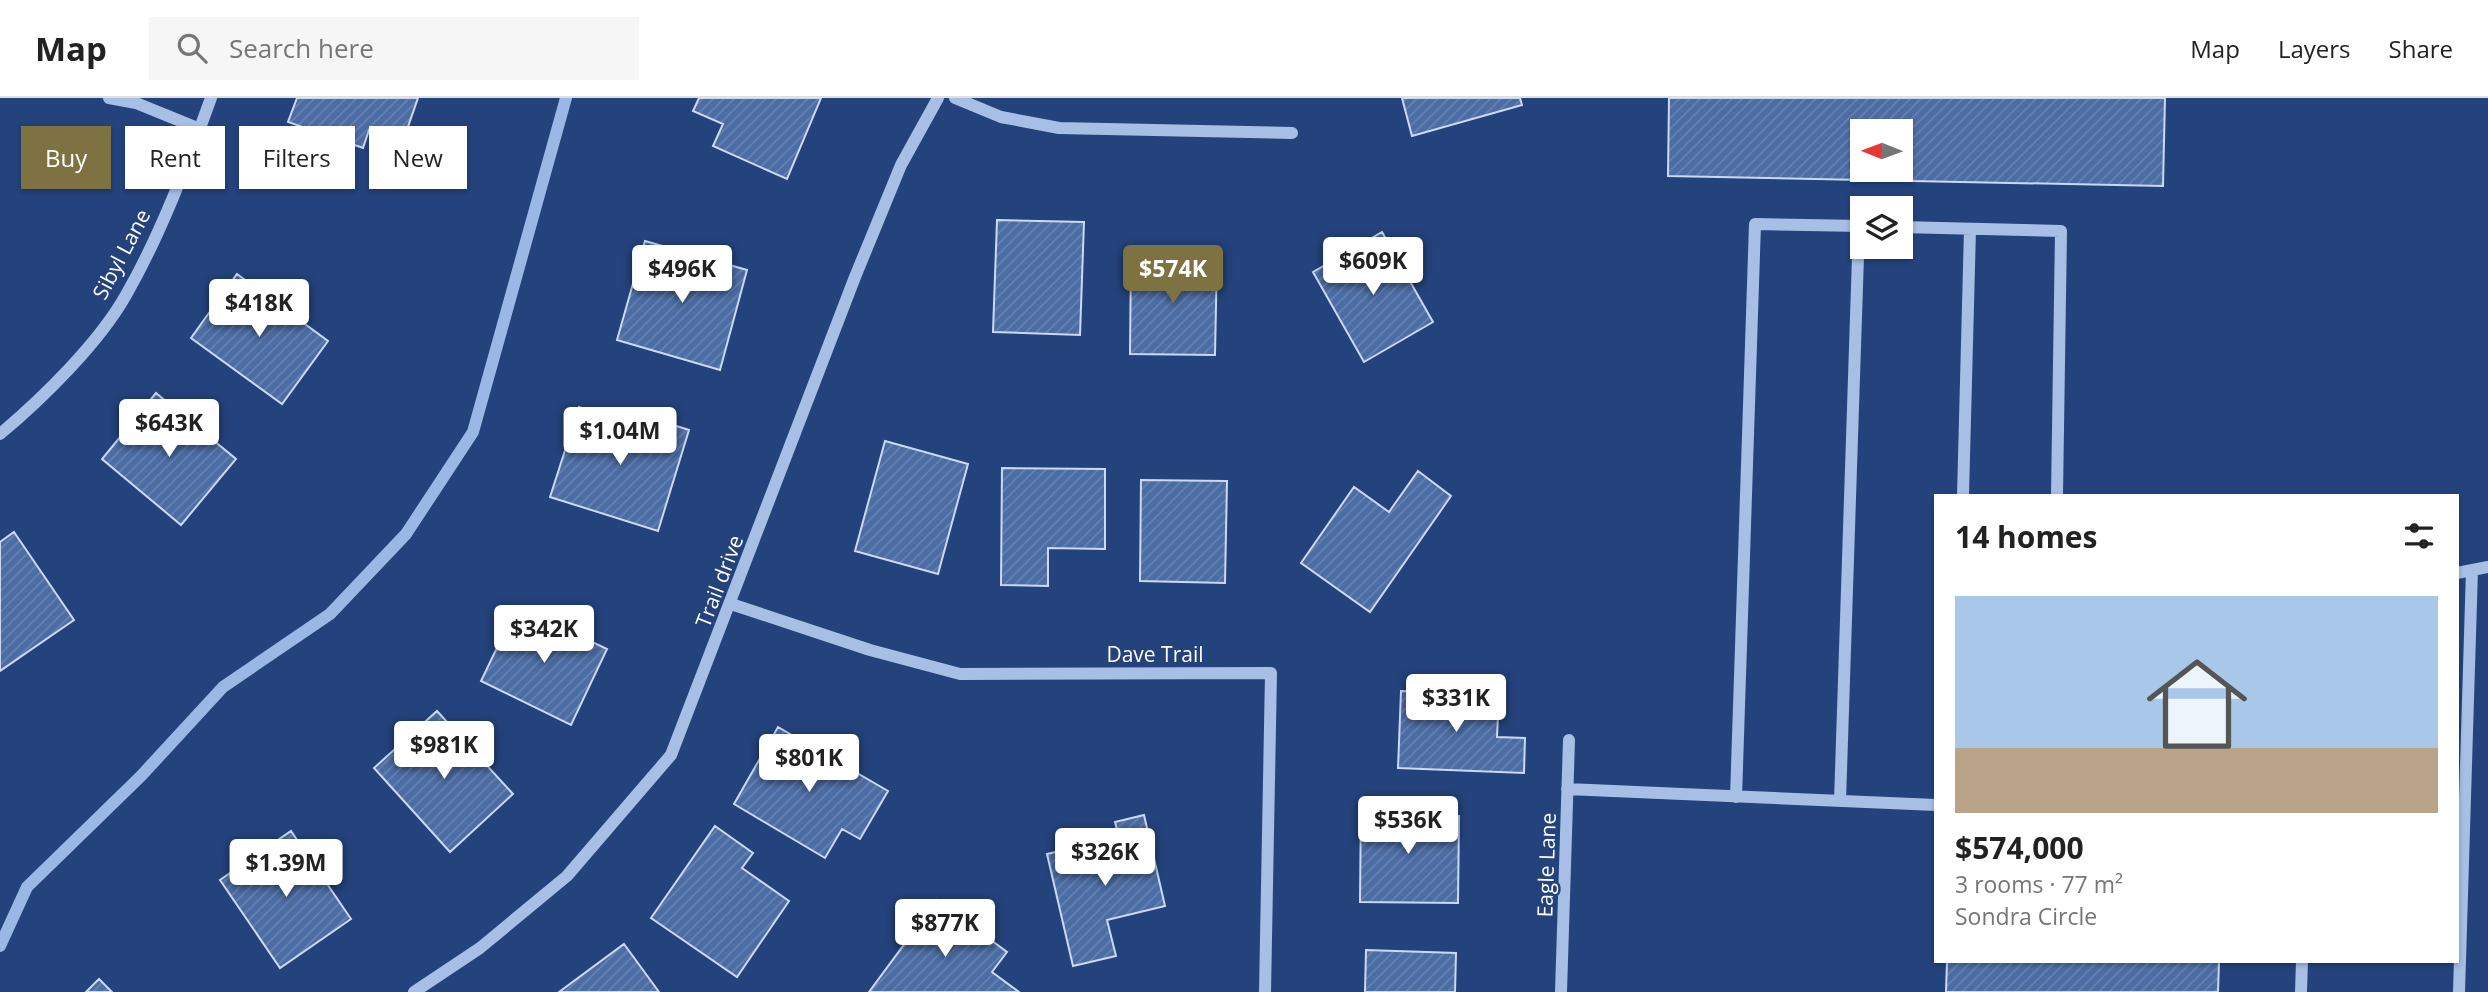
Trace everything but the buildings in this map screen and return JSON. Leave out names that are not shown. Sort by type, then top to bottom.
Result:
[{"type":"street","points":[[109,98],[136,103],[193,126]]},
{"type":"street","name":"Sibyl Lane","points":[[201,126],[211,98]]},
{"type":"street","name":"Trail drive","points":[[414,992],[480,948],[567,876],[671,755],[901,165],[938,98]]},
{"type":"street","points":[[955,98],[1001,117],[1059,128],[1292,134]]},
{"type":"street","name":"Sibyl Lane","points":[[0,434],[76,360],[125,297],[173,189]]},
{"type":"street","points":[[1736,797],[1755,224],[1850,226]]},
{"type":"street","points":[[1913,227],[2061,231],[2057,494]]},
{"type":"street","points":[[1963,494],[1970,229]]},
{"type":"street","points":[[1840,801],[1860,259]]},
{"type":"street","points":[[2459,573],[2488,567]]},
{"type":"street","points":[[2459,992],[2472,570]]},
{"type":"street","name":"Dave Trail","points":[[731,604],[870,650],[960,674],[1271,673],[1265,992]]},
{"type":"street","name":"Eagle Lane","points":[[1561,992],[1569,740]]},
{"type":"street","points":[[1567,789],[1934,805]]},
{"type":"street","points":[[2301,992],[2302,963]]},
{"type":"waterway","points":[[0,946],[27,887],[141,776],[223,687],[330,614],[406,534],[473,432],[566,98]]}]
